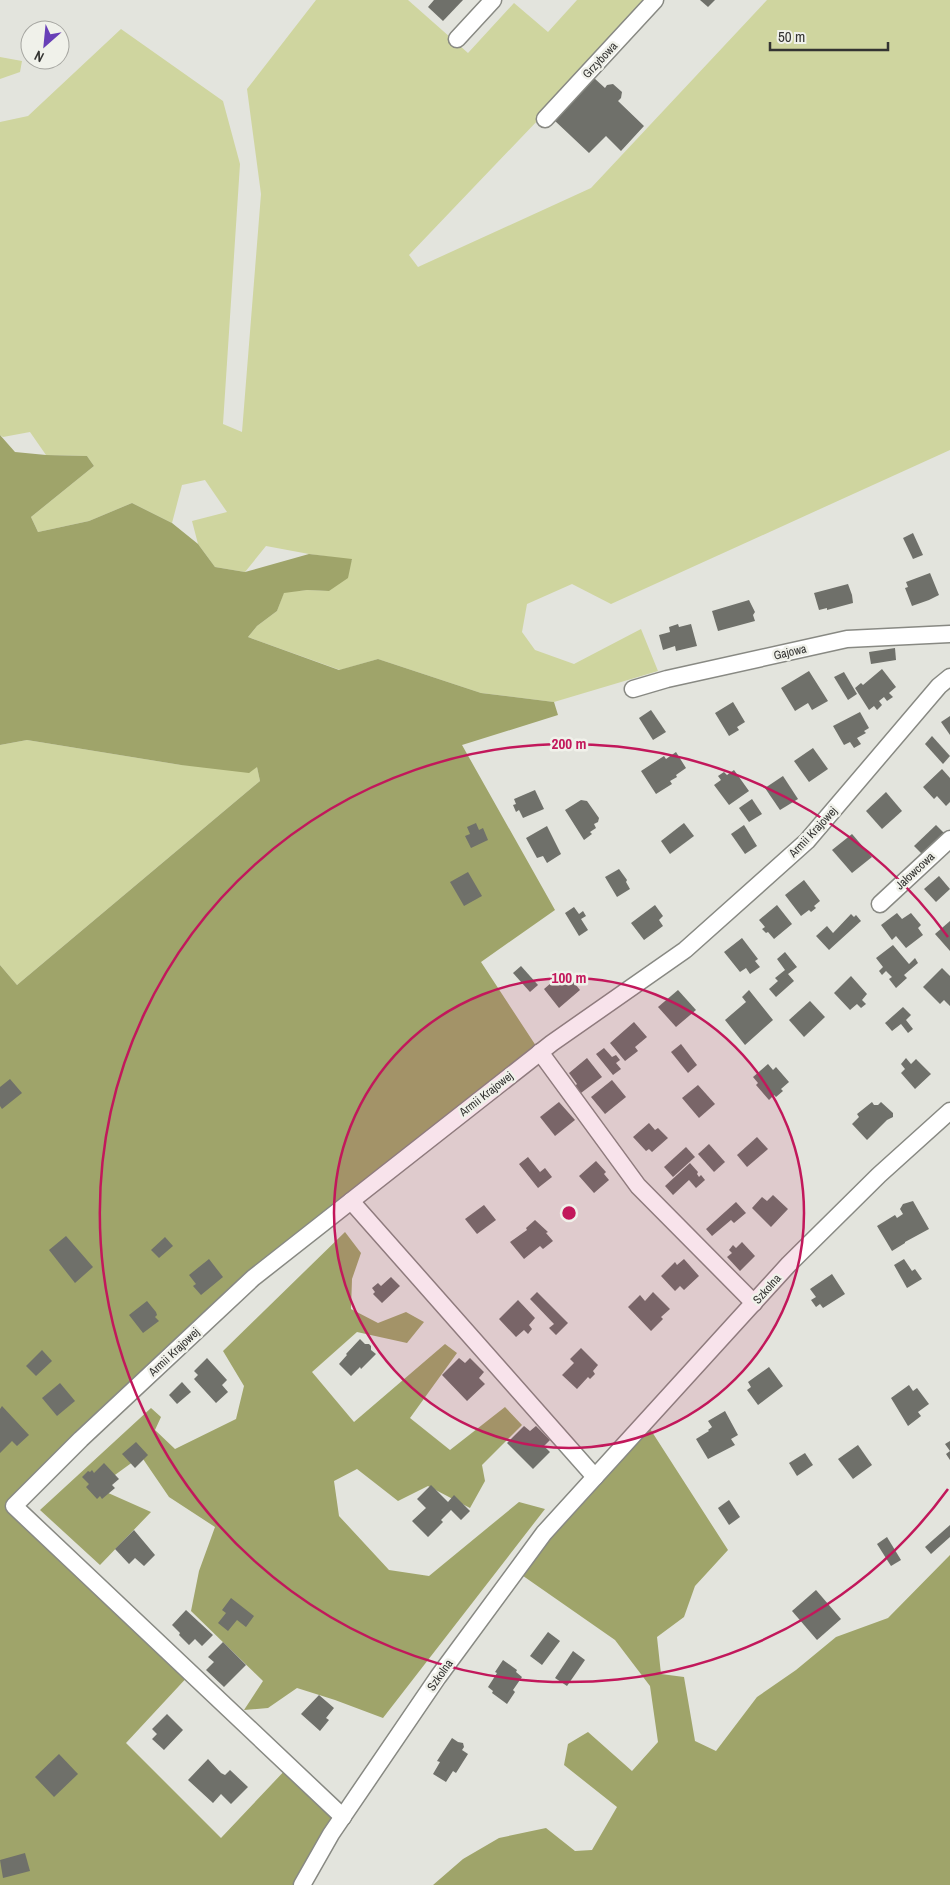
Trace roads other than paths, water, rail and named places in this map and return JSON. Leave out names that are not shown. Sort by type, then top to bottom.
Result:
[{"type":"street","points":[[457,39],[493,0]]},
{"type":"street","name":"Grzybowa","points":[[545,119],[655,0]]},
{"type":"street","name":"Gajowa","points":[[633,689],[667,679],[847,639],[950,634]]},
{"type":"street","name":"Armii Krajowej","points":[[343,1816],[14,1506],[82,1439],[253,1278],[540,1052],[685,950],[807,841],[939,686],[950,677]]},
{"type":"street","name":"Jałowcowa","points":[[880,904],[950,839]]},
{"type":"street","points":[[540,1052],[638,1186],[754,1303]]},
{"type":"street","name":"Szkolna","points":[[302,1885],[343,1816],[438,1677],[544,1533],[789,1264],[879,1175],[950,1112]]},
{"type":"street","points":[[351,1201],[595,1476]]}]
